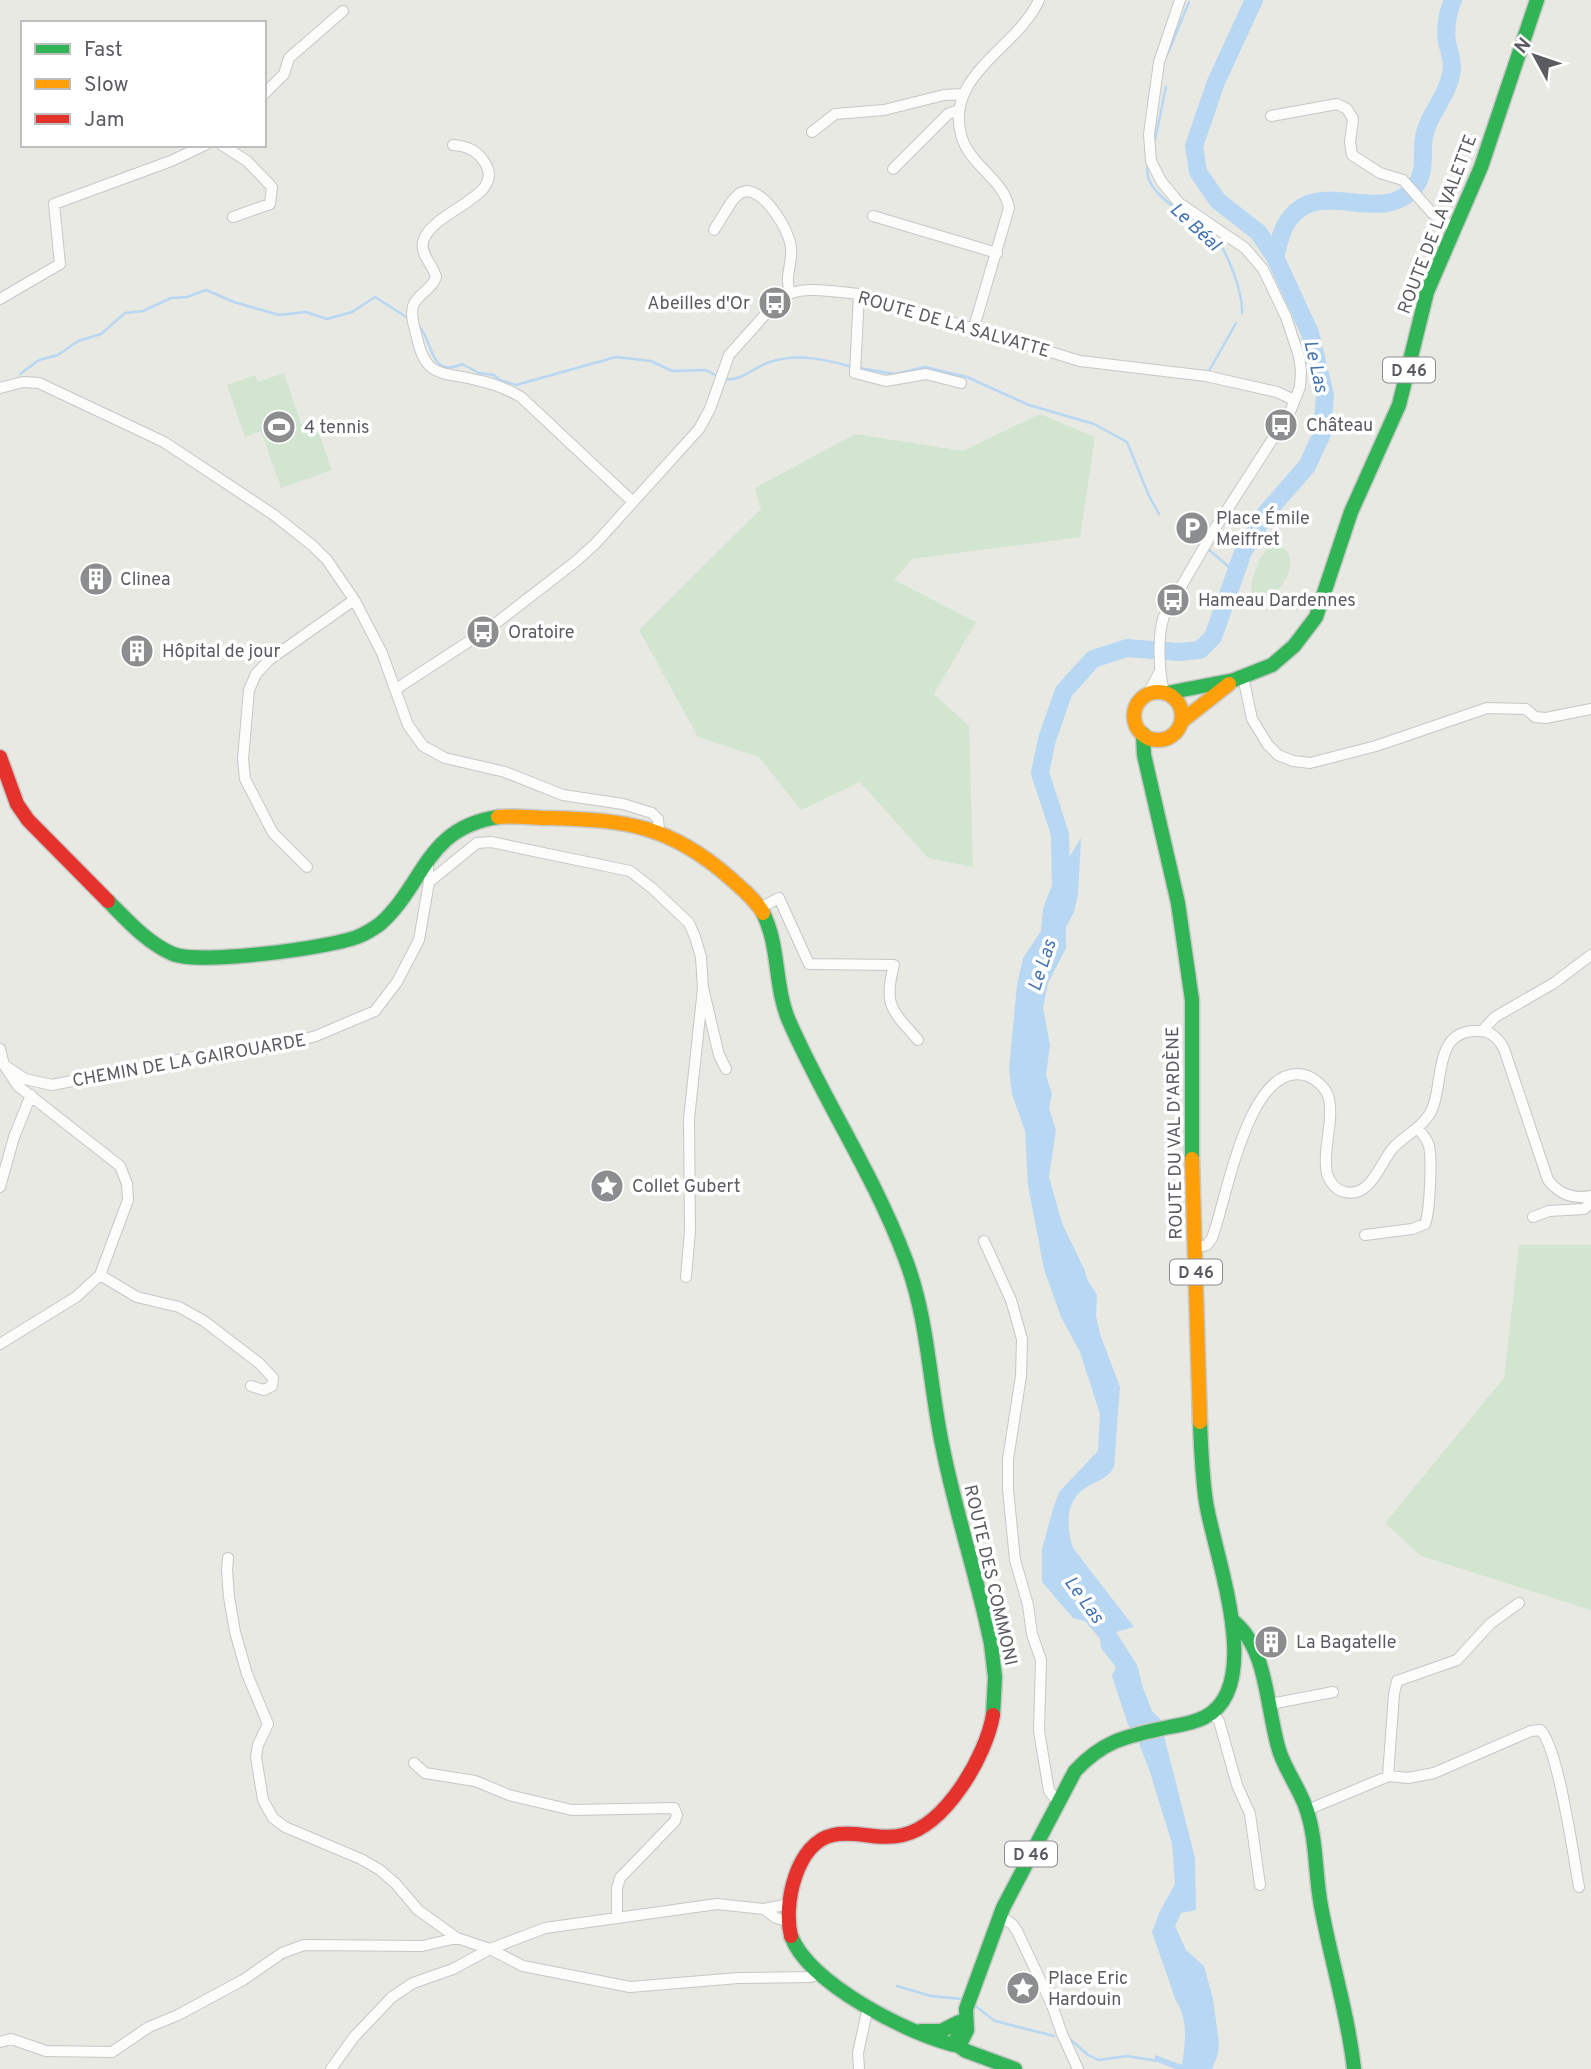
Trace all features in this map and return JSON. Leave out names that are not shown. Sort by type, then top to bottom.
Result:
[{"type":"street","points":[[974,327],[1009,213],[1009,204],[997,185],[968,153],[959,128],[959,110],[963,94],[971,80],[1028,20],[1039,0]]},
{"type":"street","points":[[1166,693],[1159,669],[1162,621],[1214,530],[1290,412],[1301,382],[1299,356],[1286,317],[1263,269],[1245,248],[1179,203],[1161,181],[1150,157],[1149,134],[1159,62],[1180,0]]},
{"type":"street","name":"ROUTE DE LA VALETTE","points":[[1527,28],[1531,0]]},
{"type":"street","name":"ROUTE DE LA VALETTE","points":[[1182,721],[1214,693],[1258,672],[1281,657],[1305,633],[1316,617],[1351,512],[1399,405],[1421,312],[1435,272],[1481,167],[1537,0]]},
{"type":"street","points":[[266,91],[284,74],[289,58],[343,11]]},
{"type":"street","points":[[812,132],[835,114],[884,110],[944,95],[963,94]]},
{"type":"street","points":[[1271,116],[1338,104],[1343,106],[1353,119],[1350,147],[1352,155],[1374,170],[1398,177],[1432,214],[1455,229]]},
{"type":"street","points":[[893,169],[947,114],[959,110]]},
{"type":"street","points":[[453,145],[471,148],[476,152],[487,166],[489,176],[481,193],[434,224],[424,238],[422,248],[436,277],[433,284],[416,300],[413,322],[423,358],[433,370],[446,375],[475,379],[521,397],[633,502]]},
{"type":"street","points":[[0,299],[60,264],[54,204],[171,161],[201,147]]},
{"type":"street","points":[[225,147],[247,161],[272,187],[270,204],[233,217]]},
{"type":"street","points":[[396,689],[531,599],[589,550],[703,424],[732,350],[780,298],[790,292],[787,280],[791,247],[778,220],[763,198],[751,191],[740,193],[714,230]]},
{"type":"street","points":[[873,216],[997,253]]},
{"type":"street","name":"ROUTE DE LA SALVATTE","points":[[790,292],[859,294],[1080,360],[1206,376],[1277,392],[1294,400]]},
{"type":"street","points":[[859,294],[855,373],[886,381],[926,374],[961,383]]},
{"type":"street","points":[[0,388],[27,381],[48,386],[164,442],[274,516],[313,547],[327,560],[354,600],[382,653],[408,725],[423,746],[435,754],[505,772],[563,795],[623,804],[652,813],[658,819],[659,830]]},
{"type":"street","points":[[307,867],[274,833],[245,779],[243,759],[249,690],[256,674],[269,660],[354,600]]},
{"type":"street","points":[[1147,695],[1159,669]]},
{"type":"street","points":[[1239,679],[1252,719],[1268,745],[1278,755],[1293,761],[1310,763],[1376,746],[1488,708],[1526,709],[1535,717],[1546,718],[1591,709]]},
{"type":"street","name":"ROUTE DE LA VALETTE","points":[[1166,693],[1239,679]]},
{"type":"street","points":[[1153,692],[1166,693],[1173,696],[1181,707],[1182,721],[1179,728],[1166,738],[1154,739],[1143,734],[1135,721],[1135,713],[1141,699],[1147,695],[1153,692]]},
{"type":"street","name":"ROUTE DU VAL D'ARDÈNE","points":[[1058,1802],[1073,1774],[1085,1760],[1106,1744],[1123,1736],[1194,1722],[1212,1713],[1226,1698],[1234,1679],[1236,1664],[1232,1620],[1202,1474],[1192,1145],[1192,1000],[1182,926],[1144,755],[1143,734]]},
{"type":"street","name":"ROUTE DU VAL D'ARDÈNE","points":[[1151,778],[1154,755],[1166,738]]},
{"type":"street","points":[[0,757],[17,804],[27,820],[139,932],[173,954],[209,958],[336,943],[364,935],[385,920],[403,899],[427,859],[445,840],[469,825],[495,816],[612,821],[659,830],[685,844],[741,887],[760,908],[779,898],[809,964],[894,965],[889,985],[892,1010],[918,1040]]},
{"type":"street","points":[[429,882],[477,843],[491,842],[631,870],[689,923],[701,957],[703,988],[689,1119],[690,1231],[686,1277]]},
{"type":"street","name":"CHEMIN DE LA GAIROUARDE","points":[[4,1065],[25,1079],[52,1085],[193,1058],[272,1048],[316,1036],[374,1011],[397,982],[419,940],[429,882],[427,859]]},
{"type":"street","name":"ROUTE DES COMMONI","points":[[760,908],[769,926],[782,1003],[903,1252],[919,1298],[941,1444],[993,1655],[995,1703],[989,1736],[980,1757],[930,1822],[921,1829],[899,1836],[843,1834],[823,1837],[812,1845],[793,1884],[789,1922],[794,1945],[806,1962],[868,2007],[953,2047],[963,2027]]},
{"type":"street","points":[[1482,1031],[1495,1017],[1554,983],[1591,955]]},
{"type":"street","points":[[703,988],[719,1055],[726,1069]]},
{"type":"street","points":[[1195,1248],[1206,1245],[1212,1238],[1245,1126],[1264,1097],[1280,1080],[1296,1074],[1307,1076],[1318,1082],[1327,1094],[1326,1168],[1332,1184],[1341,1192],[1358,1192],[1368,1185],[1390,1151],[1425,1121],[1434,1106],[1447,1047],[1459,1036],[1476,1030],[1497,1038],[1504,1049],[1548,1180],[1563,1194],[1590,1197],[1589,1204],[1584,1209],[1549,1210],[1533,1217]]},
{"type":"street","points":[[0,1049],[4,1065],[18,1086],[120,1166],[127,1184],[128,1200],[100,1275],[76,1297],[0,1344]]},
{"type":"street","points":[[0,1187],[14,1137],[31,1095]]},
{"type":"street","points":[[1365,1235],[1416,1229],[1426,1222],[1429,1149],[1418,1128]]},
{"type":"street","points":[[984,1241],[1011,1300],[1022,1339],[1021,1376],[1008,1459],[1010,1511],[1015,1560],[1033,1639],[1041,1660],[1038,1728],[1048,1786],[1051,1795],[1058,1802]]},
{"type":"street","points":[[100,1275],[137,1297],[180,1307],[204,1321],[259,1363],[273,1378],[272,1385],[264,1390],[251,1386]]},
{"type":"street","points":[[228,1558],[229,1597],[235,1632],[247,1674],[268,1724],[258,1745],[257,1757],[263,1800],[269,1813],[285,1827],[361,1859],[380,1870],[418,1910],[457,1938],[490,1949],[523,1966],[630,1987],[738,1978],[810,1977],[820,1974]]},
{"type":"street","points":[[1388,1776],[1397,1681],[1457,1660],[1490,1624],[1519,1603]]},
{"type":"street","points":[[1232,1620],[1242,1626],[1248,1637],[1270,1704],[1281,1754],[1310,1820],[1322,1909],[1349,2029],[1354,2069]]},
{"type":"street","points":[[1270,1704],[1333,1692]]},
{"type":"street","points":[[1212,1713],[1220,1724],[1237,1785],[1250,1814],[1259,1885]]},
{"type":"street","points":[[1307,1810],[1388,1776],[1408,1778],[1434,1773],[1534,1730],[1542,1731],[1547,1738],[1562,1788],[1579,1887]]},
{"type":"street","points":[[414,1763],[420,1770],[431,1775],[475,1781],[509,1795],[577,1811],[674,1808],[677,1813],[675,1821],[620,1878],[616,1893],[617,1918]]},
{"type":"street","name":"D 46","points":[[963,2027],[1000,1916],[1019,1874],[1058,1802]]},
{"type":"street","points":[[331,2069],[354,2037],[392,1997],[413,1983],[453,1969],[490,1949],[545,1928],[710,1905],[764,1909],[789,1904]]},
{"type":"street","points":[[764,1909],[775,1918],[789,1922]]},
{"type":"street","points":[[1000,1916],[1015,1927],[1021,1938],[1050,1999],[1078,2069]]},
{"type":"street","points":[[0,2042],[11,2039],[46,2050],[112,2052],[149,2027],[178,2015],[243,1980],[270,1959],[289,1949],[320,1944],[426,1946],[457,1938]]},
{"type":"street","points":[[859,2069],[858,2053],[868,2007]]},
{"type":"street","name":"ROUTE DES COMMONI","points":[[903,2025],[932,2034],[963,2027]]},
{"type":"street","points":[[963,2027],[966,2051],[986,2055],[1015,2069]]},
{"type":"green space","name":"4 tennis","points":[[284,373],[301,424],[314,420],[332,470],[281,488],[261,431],[245,437],[227,385],[255,375],[258,382]]},
{"type":"green space","points":[[1040,414],[1095,437],[1080,537],[912,559],[894,580],[976,622],[934,694],[969,726],[973,867],[928,858],[860,782],[801,810],[759,757],[698,737],[639,630],[761,509],[755,488],[855,434],[963,451]]},
{"type":"green space","points":[[1271,545],[1282,548],[1289,554],[1288,573],[1276,591],[1268,598],[1258,601],[1251,596],[1252,583],[1259,561]]},
{"type":"green space","points":[[1519,1245],[1591,1245],[1591,1610],[1421,1556],[1385,1523],[1504,1378]]},
{"type":"water","points":[[1081,838],[1078,895],[1074,912],[1066,927],[1066,948],[1048,983],[1043,1008],[1050,1045],[1046,1075],[1052,1094],[1049,1108],[1056,1130],[1049,1177],[1062,1223],[1097,1295],[1096,1316],[1100,1334],[1120,1387],[1114,1467],[1105,1477],[1080,1492],[1075,1499],[1069,1514],[1069,1531],[1073,1548],[1134,1627],[1116,1632],[1137,1665],[1152,1711],[1160,1719],[1195,1858],[1196,1910],[1181,1913],[1175,1926],[1186,1950],[1204,1966],[1213,1999],[1219,2043],[1212,2069],[1175,2069],[1155,2061],[1155,2055],[1182,2065],[1185,2041],[1183,2016],[1152,1932],[1175,1884],[1172,1844],[1150,1772],[1138,1741],[1128,1725],[1112,1676],[1116,1667],[1101,1648],[1100,1639],[1092,1629],[1085,1621],[1073,1618],[1042,1582],[1042,1549],[1053,1509],[1059,1492],[1098,1451],[1100,1414],[1080,1352],[1061,1317],[1044,1269],[1028,1185],[1025,1131],[1012,1094],[1009,1068],[1017,985],[1023,958],[1041,931],[1043,909],[1056,874]]},
{"type":"waterway","name":"Le Las","points":[[1061,890],[1060,834],[1040,773],[1047,739],[1064,691],[1093,659],[1127,648],[1179,652],[1200,650],[1213,637],[1243,552],[1266,513],[1307,466],[1322,434],[1325,395],[1310,333],[1275,257],[1258,232],[1218,201],[1198,172],[1194,146],[1216,82],[1254,0]]},
{"type":"waterway","points":[[1275,257],[1285,226],[1298,210],[1313,203],[1330,201],[1383,204],[1400,199],[1414,188],[1421,176],[1426,128],[1450,78],[1452,65],[1446,26],[1453,0]]},
{"type":"waterway","name":"Le Béal","points":[[1168,53],[1189,2]]},
{"type":"waterway","name":"Le Béal","points":[[1155,140],[1166,87]]},
{"type":"waterway","name":"Le Béal","points":[[1148,165],[1148,176],[1160,195],[1211,233],[1223,249],[1237,282],[1242,313]]},
{"type":"waterway","points":[[20,374],[39,360],[58,355],[78,341],[101,334],[125,313],[143,311],[171,298],[187,297],[206,290],[234,302],[279,315],[306,312],[327,319],[352,312],[375,297],[408,318]]},
{"type":"waterway","name":"Le Béal","points":[[1209,371],[1236,323]]},
{"type":"waterway","points":[[419,326],[434,357],[443,367],[462,364],[479,373],[494,375],[516,385],[616,357],[651,361],[672,371],[706,370],[719,377]]},
{"type":"waterway","points":[[725,379],[737,378],[780,359],[821,360],[852,367]]},
{"type":"waterway","points":[[859,368],[895,374],[925,367],[967,377],[1029,405],[1094,424],[1127,442],[1159,514]]},
{"type":"waterway","points":[[1208,549],[1236,573]]},
{"type":"waterway","points":[[897,1986],[931,1996],[962,1999]]},
{"type":"waterway","points":[[974,2005],[995,2021],[1054,2036]]},
{"type":"waterway","points":[[1071,2040],[1098,2060],[1127,2056],[1158,2061]]},
{"type":"traffic: fast","points":[[1167,693],[1234,680],[1272,665],[1294,646],[1316,617],[1351,512],[1399,405],[1427,292],[1481,167],[1537,0]]},
{"type":"traffic: fast","points":[[1143,734],[1144,755],[1178,903],[1192,1000],[1192,1159]]},
{"type":"traffic: fast","points":[[108,901],[155,944],[173,954],[187,957],[264,954],[342,941],[360,936],[380,924],[395,908],[440,845],[455,833],[474,823],[498,817]]},
{"type":"traffic: fast","points":[[763,913],[772,939],[781,994],[789,1021],[879,1197],[913,1281],[924,1329],[948,1474],[991,1644],[995,1677],[993,1715]]},
{"type":"traffic: fast","points":[[959,2046],[967,2030],[966,2009],[1003,1908],[1075,1771],[1097,1752],[1118,1740],[1187,1724],[1205,1717],[1223,1701],[1232,1678],[1234,1649],[1231,1617],[1206,1502],[1200,1422]]},
{"type":"traffic: fast","points":[[1232,1620],[1244,1632],[1260,1664],[1280,1753],[1310,1823],[1321,1906],[1348,2028],[1354,2069]]},
{"type":"traffic: fast","points":[[791,1936],[801,1954],[818,1972],[863,2005],[915,2031],[959,2046]]},
{"type":"traffic: fast","points":[[921,2031],[941,2031],[959,2022]]},
{"type":"traffic: fast","points":[[957,2037],[959,2046],[966,2051],[1015,2069]]},
{"type":"traffic: slow","points":[[1182,721],[1229,684]]},
{"type":"traffic: slow","points":[[1158,692],[1175,699],[1182,716],[1175,733],[1158,740],[1141,733],[1134,716],[1141,699],[1158,692]]},
{"type":"traffic: slow","points":[[498,817],[603,821],[647,829],[688,847],[708,861],[748,894],[763,913]]},
{"type":"traffic: slow","points":[[1192,1159],[1200,1422]]},
{"type":"traffic: jam","points":[[0,757],[17,804],[28,820],[108,901]]},
{"type":"traffic: jam","points":[[791,1936],[791,1893],[801,1862],[810,1850],[820,1840],[833,1835],[894,1837],[919,1829],[934,1818],[962,1787],[973,1768],[989,1732],[993,1715]]},
{"type":"place","name":"Abeilles d'Or","points":[[775,303]]},
{"type":"place","name":"Château","points":[[1281,425]]},
{"type":"place","name":"4 tennis","points":[[279,427]]},
{"type":"place","name":"Place Émile Meiffret","points":[[1192,528]]},
{"type":"place","name":"Clinea","points":[[96,579]]},
{"type":"place","name":"Hameau Dardennes","points":[[1173,600]]},
{"type":"place","name":"Oratoire","points":[[483,632]]},
{"type":"place","name":"Hôpital de jour","points":[[137,651]]},
{"type":"place","name":"Collet Gubert","points":[[607,1186]]},
{"type":"place","name":"La Bagatelle","points":[[1271,1642]]},
{"type":"place","name":"Place Eric Hardouin","points":[[1023,1988]]}]
